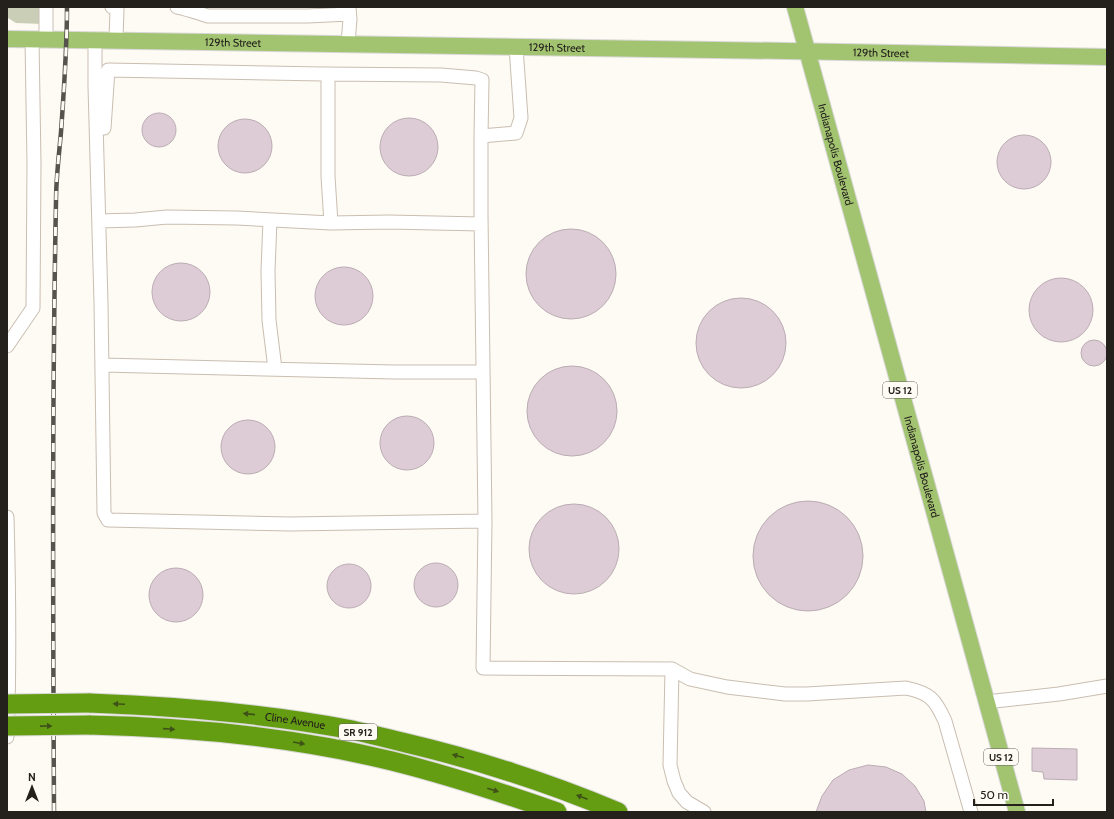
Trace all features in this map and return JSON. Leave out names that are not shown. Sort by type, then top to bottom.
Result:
[{"type":"highway","name":"Cline Avenue","points":[[7,704],[89,703],[213,710],[348,729],[473,760],[545,784],[618,812]]},
{"type":"highway","name":"Cline Avenue","points":[[7,726],[122,726],[243,735],[332,749],[392,761],[456,779],[557,812]]},
{"type":"main road","name":"Indianapolis Boulevard","points":[[795,7],[1017,812]]},
{"type":"main road","name":"129th Street","points":[[7,39],[807,51],[1107,58]]},
{"type":"lane","points":[[7,346],[34,308],[34,149],[39,39],[46,7]]},
{"type":"lane","points":[[177,7],[189,9],[208,16],[331,16],[349,11],[348,44]]},
{"type":"lane","points":[[116,40],[117,8]]},
{"type":"lane","points":[[95,40],[104,513],[108,520],[290,524],[485,521]]},
{"type":"lane","points":[[481,136],[516,133],[521,118],[516,47]]},
{"type":"lane","points":[[99,203],[106,184],[104,124],[108,70],[441,75],[476,78],[482,80],[481,224],[485,521],[483,668],[672,669],[690,679],[727,687],[785,694],[906,688],[920,691],[931,698],[939,707],[945,721],[971,812]]},
{"type":"lane","points":[[328,74],[328,176],[331,223]]},
{"type":"lane","points":[[99,222],[167,217],[237,218],[331,223],[389,222],[481,224]]},
{"type":"lane","points":[[270,220],[268,271],[269,320],[275,369]]},
{"type":"lane","points":[[102,365],[175,368],[483,372]]},
{"type":"lane","points":[[7,517],[9,685],[7,737]]},
{"type":"lane","points":[[672,669],[670,765],[679,793],[687,802],[704,812]]},
{"type":"lane","points":[[986,702],[1059,694],[1107,686]]},
{"type":"green space","points":[[7,7],[43,7],[43,24],[16,23],[8,18]]},
{"type":"building","points":[[159,113],[171,118],[176,130],[171,142],[159,147],[147,142],[142,130],[147,118]]},
{"type":"building","points":[[403,118],[415,118],[430,126],[438,141],[438,153],[430,168],[415,176],[403,176],[388,168],[380,153],[380,141],[388,126]]},
{"type":"building","points":[[245,119],[255,121],[264,127],[270,136],[272,146],[270,156],[264,165],[255,171],[245,173],[235,171],[226,165],[220,156],[218,146],[220,136],[226,127],[235,121]]},
{"type":"building","points":[[1024,135],[1034,137],[1043,143],[1049,152],[1051,162],[1049,172],[1043,181],[1034,187],[1024,189],[1014,187],[1005,181],[999,172],[997,162],[999,152],[1005,143],[1014,137]]},
{"type":"building","points":[[571,229],[588,233],[603,242],[612,257],[616,274],[612,291],[603,306],[588,315],[571,319],[554,315],[539,306],[530,291],[526,274],[530,257],[539,242],[554,233]]},
{"type":"building","points":[[175,263],[187,263],[202,271],[210,286],[210,298],[202,313],[187,321],[175,321],[160,313],[152,298],[152,286],[160,271]]},
{"type":"building","points":[[338,267],[350,267],[365,275],[373,290],[373,302],[365,317],[350,325],[338,325],[323,317],[315,302],[315,290],[323,275]]},
{"type":"building","points":[[1061,278],[1079,284],[1087,292],[1093,310],[1087,328],[1079,336],[1061,342],[1043,336],[1035,328],[1029,310],[1035,292],[1043,284]]},
{"type":"building","points":[[741,298],[758,302],[773,311],[782,326],[786,343],[782,360],[773,375],[758,384],[741,388],[724,384],[709,375],[700,360],[696,343],[700,326],[709,311],[724,302]]},
{"type":"building","points":[[1094,340],[1103,344],[1107,353],[1103,362],[1094,366],[1085,362],[1081,353],[1085,344]]},
{"type":"building","points":[[572,366],[589,370],[604,379],[613,394],[617,411],[613,428],[604,443],[589,452],[572,456],[555,452],[540,443],[531,428],[527,411],[531,394],[540,379],[555,370]]},
{"type":"building","points":[[407,416],[417,418],[426,424],[432,433],[434,443],[432,453],[426,462],[417,468],[407,470],[397,468],[388,462],[382,453],[380,443],[382,433],[388,424],[397,418]]},
{"type":"building","points":[[248,420],[258,422],[267,428],[273,437],[275,447],[273,457],[267,466],[258,472],[248,474],[238,472],[229,466],[223,457],[221,447],[223,437],[229,428],[238,422]]},
{"type":"building","points":[[808,501],[829,505],[839,510],[847,517],[854,525],[859,535],[863,556],[859,577],[854,587],[847,595],[839,602],[829,607],[808,611],[787,607],[777,602],[769,595],[762,587],[757,577],[753,556],[757,535],[762,525],[769,517],[777,510],[787,505]]},
{"type":"building","points":[[574,504],[591,508],[606,517],[615,532],[619,549],[615,566],[606,581],[591,590],[574,594],[557,590],[542,581],[533,566],[529,549],[533,532],[542,517],[557,508]]},
{"type":"building","points":[[436,563],[448,567],[454,573],[458,585],[454,597],[448,603],[436,607],[424,603],[418,597],[414,585],[418,573],[424,567]]},
{"type":"building","points":[[349,564],[361,568],[367,574],[371,586],[367,598],[361,604],[349,608],[337,604],[331,598],[327,586],[331,574],[337,568]]},
{"type":"building","points":[[176,568],[186,570],[195,576],[201,585],[203,595],[201,605],[195,614],[186,620],[176,622],[166,620],[157,614],[151,605],[149,595],[151,585],[157,576],[166,570]]},
{"type":"building","points":[[1032,748],[1077,749],[1077,780],[1044,779],[1043,772],[1032,771]]},
{"type":"building","points":[[868,765],[886,767],[902,774],[915,786],[924,801],[926,812],[816,812],[822,796],[833,780],[849,770]]},
{"type":"railway","points":[[54,812],[53,506],[56,184],[64,85],[67,7]]}]
